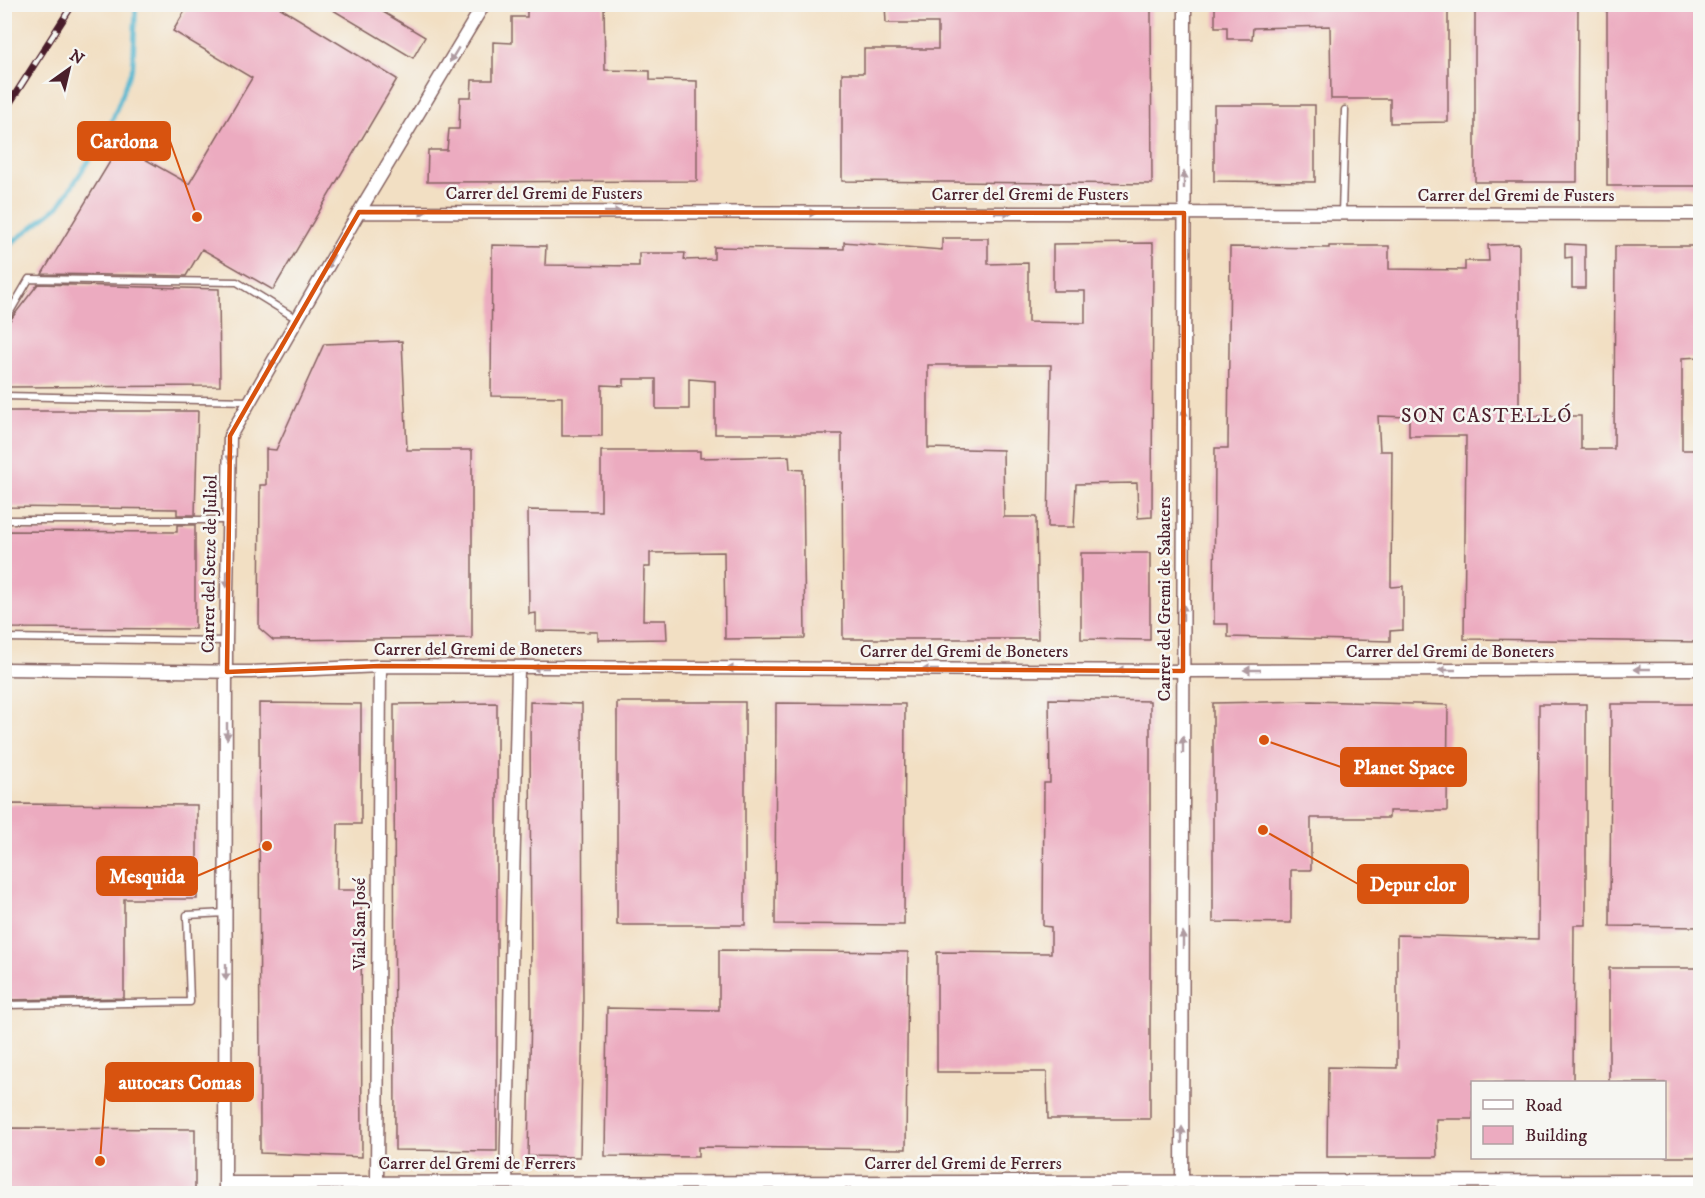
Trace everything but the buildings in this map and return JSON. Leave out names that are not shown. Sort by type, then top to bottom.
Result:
[{"type":"street","name":"Carrer del Setze de Juliol","points":[[225,1188],[226,641],[230,436],[359,212],[484,4]]},
{"type":"street","name":"Carrer del Gremi de Sabaters","points":[[1182,1188],[1185,4]]},
{"type":"street","name":"Carrer del Gremi de Fusters","points":[[359,212],[1701,214]]},
{"type":"street","name":"Carrer del Gremi de Boneters","points":[[4,669],[227,672],[380,666],[1183,671],[1701,669]]},
{"type":"street","name":"Vial San José","points":[[377,1182],[380,666]]},
{"type":"street","points":[[506,1182],[518,668]]},
{"type":"street","points":[[1457,1180],[1457,1194]]},
{"type":"street","name":"Carrer del Gremi de Ferrers","points":[[225,1188],[377,1182],[1182,1188],[1457,1180],[1701,1181]]},
{"type":"lane","points":[[1342,214],[1345,110]]},
{"type":"lane","points":[[4,322],[29,279],[237,282],[298,319]]},
{"type":"lane","points":[[4,396],[250,401]]},
{"type":"lane","points":[[4,520],[228,520]]},
{"type":"lane","points":[[4,638],[226,641]]},
{"type":"lane","points":[[4,1005],[190,1002],[187,915],[226,913]]},
{"type":"highlighted area","points":[[359,212],[1184,213],[1183,671],[380,666],[227,672],[230,436]]},
{"type":"waterway","points":[[4,249],[59,206],[108,131],[133,66],[136,4]]},
{"type":"railway","points":[[4,112],[73,4]]},
{"type":"place","name":"Cardona","points":[[197,217]]},
{"type":"place","name":"Planet Space","points":[[1264,740]]},
{"type":"place","name":"Depur clor","points":[[1263,830]]},
{"type":"place","name":"Mesquida","points":[[267,846]]},
{"type":"place","name":"autocars Comas","points":[[100,1161]]},
{"type":"district","name":"SON CASTELLÓ","points":[[1487,416]]}]
